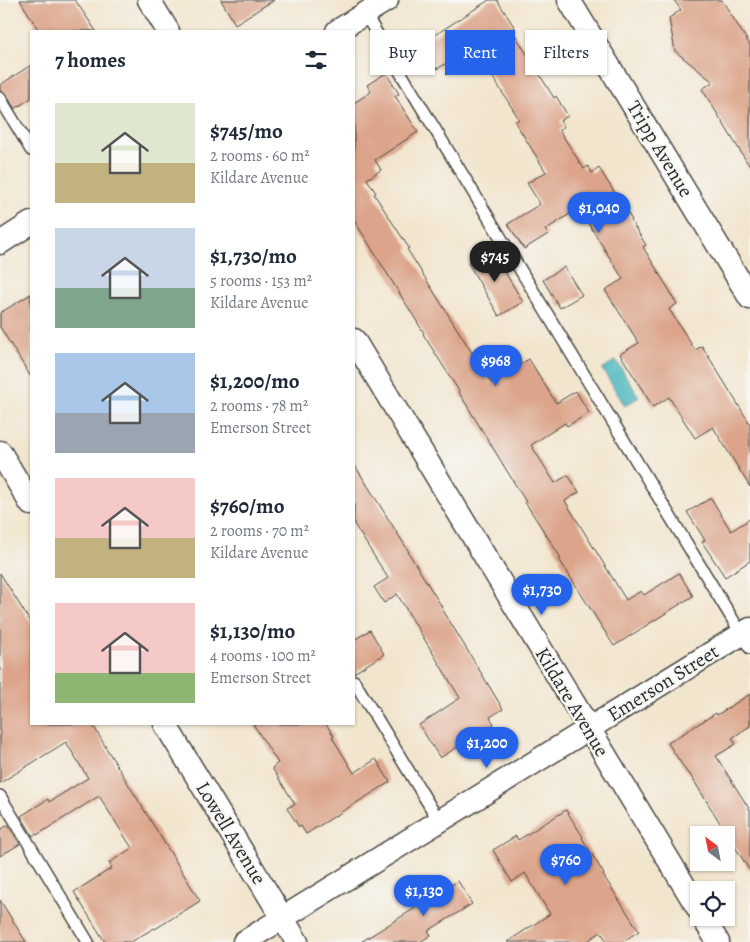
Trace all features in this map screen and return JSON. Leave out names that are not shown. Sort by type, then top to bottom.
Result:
[{"type":"street","points":[[149,0],[167,30]]},
{"type":"street","points":[[339,30],[387,0]]},
{"type":"street","name":"Tripp Avenue","points":[[569,0],[750,298]]},
{"type":"street","points":[[0,242],[30,224]]},
{"type":"street","name":"Kildare Avenue","points":[[355,342],[690,895]]},
{"type":"street","points":[[0,452],[30,502]]},
{"type":"street","name":"Emerson Street","points":[[244,942],[588,729],[747,637]]},
{"type":"street","name":"Lowell Avenue","points":[[165,725],[297,942]]},
{"type":"street","points":[[708,926],[718,942]]},
{"type":"lane","points":[[365,14],[747,637]]},
{"type":"lane","points":[[0,98],[30,148]]},
{"type":"lane","points":[[355,683],[439,821]]},
{"type":"lane","points":[[0,796],[88,942]]},
{"type":"water","points":[[616,360],[639,397],[625,406],[602,369]]},
{"type":"building","points":[[20,0],[75,0],[95,30],[38,30]]},
{"type":"building","points":[[221,0],[274,0],[235,24]]},
{"type":"building","points":[[489,0],[497,0],[515,28],[512,30],[445,30],[445,64],[437,69],[435,66],[435,35]]},
{"type":"building","points":[[674,0],[722,0],[750,45],[750,167],[702,89],[713,82],[675,51],[669,18],[681,10]]},
{"type":"building","points":[[515,35],[525,51],[525,75],[540,75],[554,98],[556,96],[568,116],[560,121],[564,127],[559,130],[584,169],[588,166],[592,173],[599,168],[632,220],[646,245],[643,247],[677,304],[669,309],[695,350],[702,346],[750,424],[750,487],[713,427],[695,438],[669,397],[653,407],[620,354],[639,343],[605,290],[623,279],[579,208],[545,230],[548,234],[524,249],[508,224],[540,204],[527,183],[546,172],[515,122],[519,119],[491,75],[515,75]]},
{"type":"building","points":[[30,66],[30,99],[15,109],[6,94],[0,91],[0,85]]},
{"type":"building","points":[[383,75],[387,75],[399,94],[395,96],[418,132],[375,160],[381,170],[367,179],[376,193],[374,194],[409,248],[407,249],[491,383],[529,359],[556,403],[576,391],[589,413],[567,426],[565,423],[531,445],[555,483],[568,475],[579,492],[565,501],[626,600],[641,591],[644,595],[679,573],[693,596],[614,646],[559,559],[561,558],[355,222],[355,102],[371,92],[367,85]]},
{"type":"building","points":[[491,249],[523,302],[499,316],[468,263]]},
{"type":"building","points":[[564,267],[582,295],[560,308],[543,280]]},
{"type":"building","points":[[30,295],[30,375],[0,327],[0,313]]},
{"type":"building","points":[[355,466],[503,709],[490,717],[494,724],[440,758],[419,725],[460,698],[397,594],[384,603],[374,587],[388,578],[355,526]]},
{"type":"building","points":[[711,498],[731,531],[750,519],[750,561],[725,577],[702,542],[705,540],[687,512]]},
{"type":"building","points":[[0,573],[30,621],[30,725],[93,725],[200,901],[131,942],[105,942],[74,892],[112,868],[109,863],[132,848],[99,796],[37,835],[33,836],[21,816],[48,799],[49,802],[88,778],[66,742],[0,783]]},
{"type":"building","points":[[370,630],[384,654],[355,672],[355,639]]},
{"type":"building","points":[[750,694],[750,726],[732,738],[736,744],[716,756],[750,810],[750,871],[735,847],[735,826],[722,826],[668,743],[716,713],[717,715]]},
{"type":"building","points":[[254,725],[327,725],[354,773],[376,759],[390,782],[306,834],[301,826],[299,827],[287,808],[295,804],[272,768],[278,763]]},
{"type":"building","points":[[566,810],[603,875],[639,931],[622,942],[607,942],[601,932],[586,942],[507,942],[550,914],[525,873],[512,882],[493,850],[516,836],[518,840]]},
{"type":"building","points":[[8,825],[20,844],[0,856],[0,830]]},
{"type":"building","points":[[458,881],[472,904],[428,931],[431,935],[420,942],[361,942]]},
{"type":"building","points":[[0,900],[26,942],[0,942]]}]
